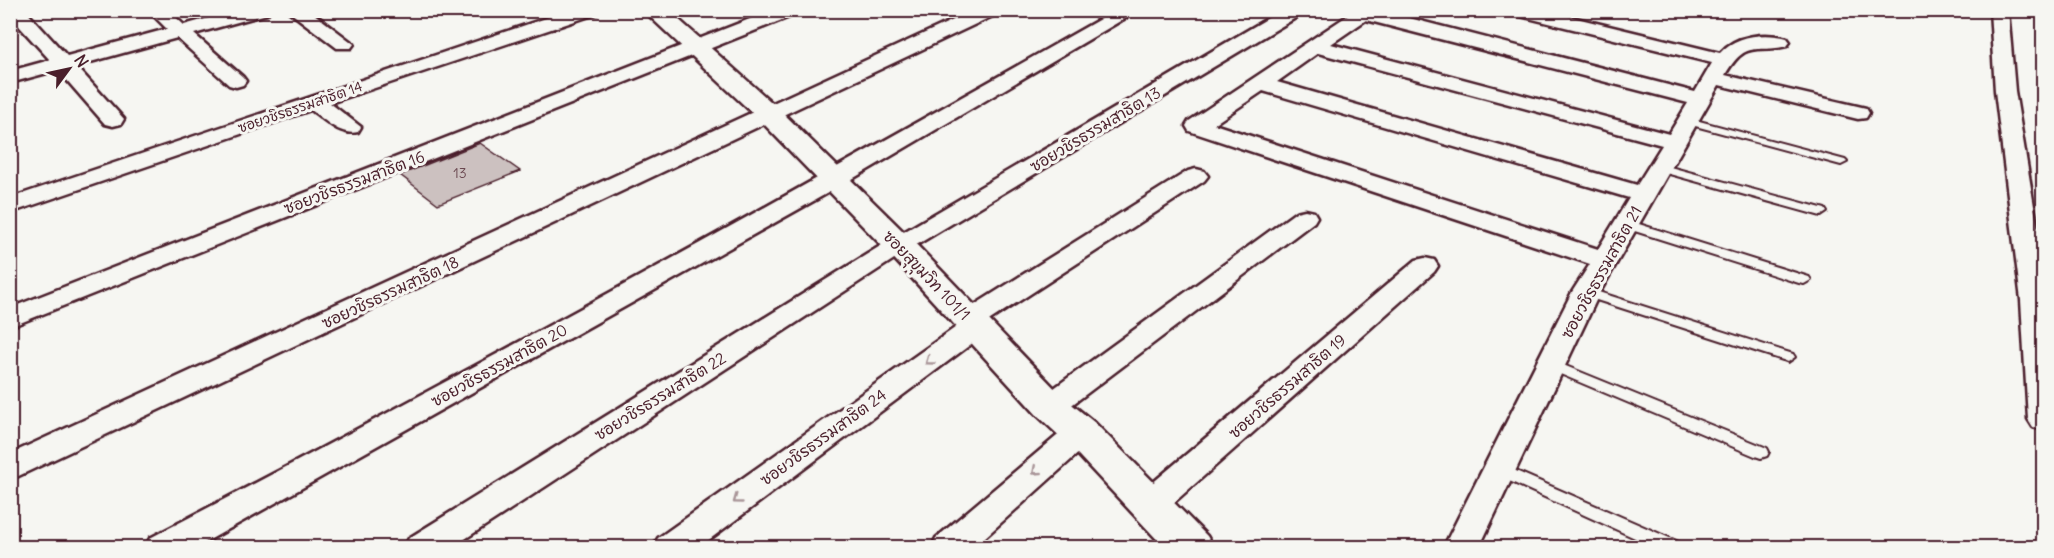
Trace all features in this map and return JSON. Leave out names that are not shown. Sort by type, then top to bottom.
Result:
[{"type":"street","points":[[157,10],[236,81]]},
{"type":"street","points":[[10,77],[261,10]]},
{"type":"street","points":[[296,10],[344,44]]},
{"type":"street","name":"ซอยวชิรธรรมสาธิต 14","points":[[10,206],[590,10]]},
{"type":"street","name":"ซอยสุขุมวิท 101/1","points":[[654,10],[770,115],[899,245],[1050,406],[1080,433],[1192,548]]},
{"type":"street","name":"ซอยวชิรธรรมสาธิต 16","points":[[10,318],[791,10]]},
{"type":"street","name":"ซอยวชิรธรรมสาธิต 18","points":[[10,468],[991,10]]},
{"type":"street","name":"ซอยวชิรธรรมสาธิต 20","points":[[163,548],[311,469],[834,180],[1130,10]]},
{"type":"street","points":[[1518,10],[1700,100]]},
{"type":"street","points":[[1999,10],[2005,91],[2039,301],[2043,419]]},
{"type":"street","points":[[1605,260],[1197,126],[1367,12],[1700,100]]},
{"type":"street","points":[[24,13],[61,63],[113,119]]},
{"type":"street","name":"ซอยวชิรธรรมสาธิต 13","points":[[899,245],[1291,13]]},
{"type":"street","name":"ซอยวชิรธรรมสาธิต 21","points":[[1461,548],[1586,292],[1731,50],[1745,43],[1780,42]]},
{"type":"street","points":[[1314,46],[1700,100],[1858,113]]},
{"type":"street","points":[[1259,83],[1644,195]]},
{"type":"street","points":[[314,102],[350,127]]},
{"type":"street","name":"ซอยวชิรธรรมสาธิต 24","points":[[671,548],[973,323],[1196,176]]},
{"type":"street","points":[[1050,406],[1305,217]]},
{"type":"street","name":"ซอยวชิรธรรมสาธิต 22","points":[[422,548],[899,245]]},
{"type":"street","name":"ซอยวชิรธรรมสาธิต 19","points":[[1149,505],[1425,266]]},
{"type":"street","points":[[949,548],[1080,433]]},
{"type":"lane","points":[[1700,100],[1841,162]]},
{"type":"lane","points":[[1659,168],[1821,212]]},
{"type":"lane","points":[[1626,224],[1804,280]]},
{"type":"lane","points":[[1586,292],[1788,357]]},
{"type":"lane","points":[[1551,365],[1761,452]]},
{"type":"lane","points":[[1500,470],[1675,548]]},
{"type":"building","points":[[480,143],[520,171],[438,204],[400,175]]}]
